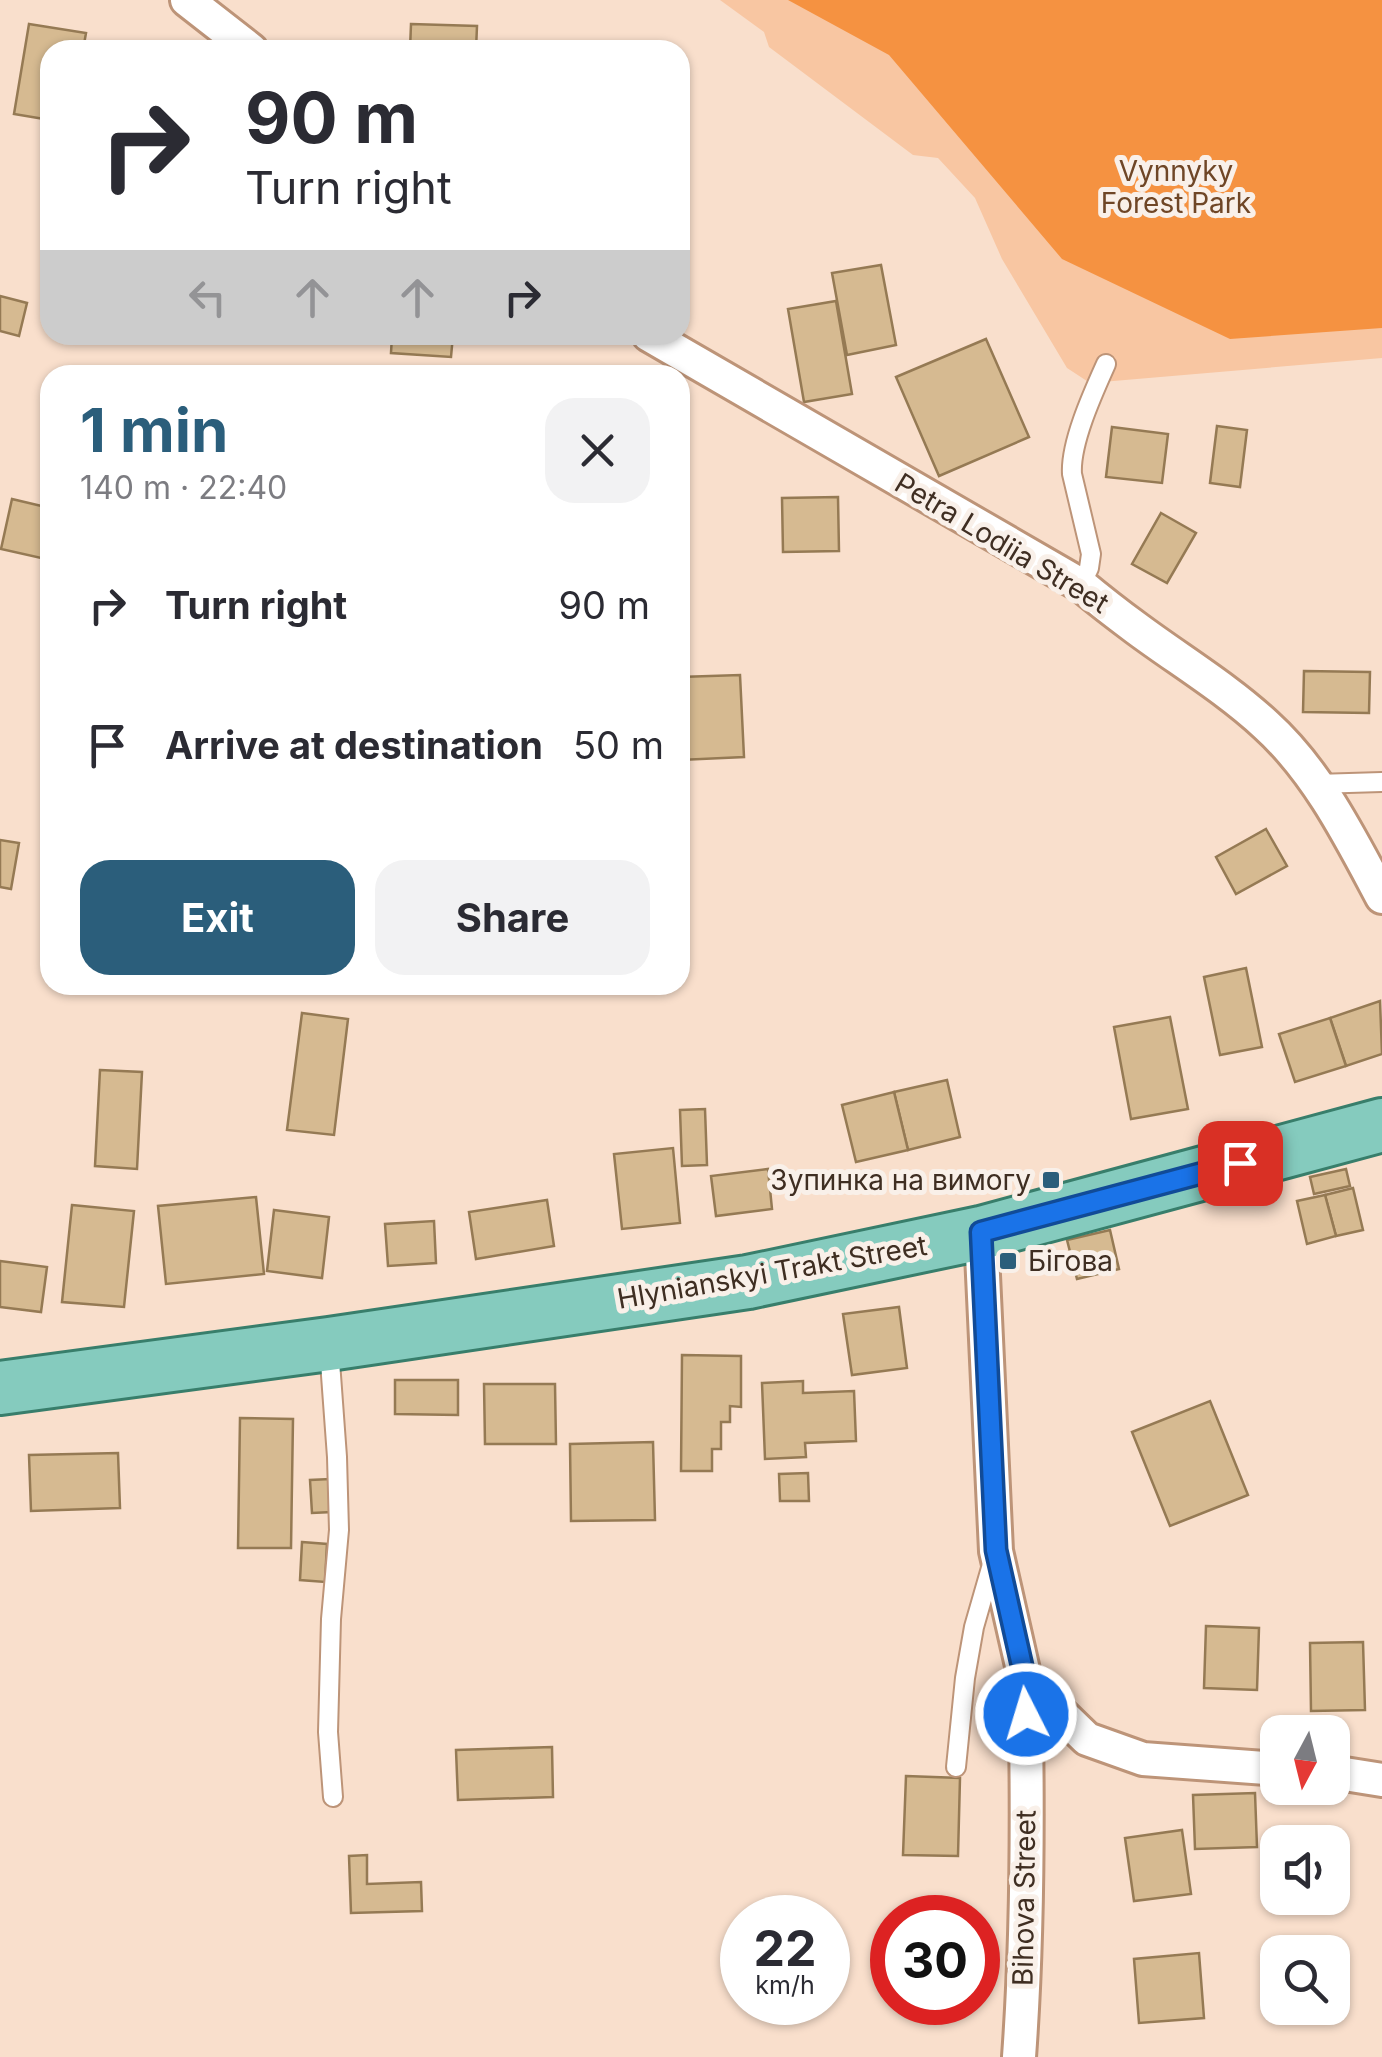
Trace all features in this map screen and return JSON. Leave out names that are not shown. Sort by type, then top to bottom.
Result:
[{"type":"main road","name":"Hlynianskyi Trakt Street","points":[[0,1388],[748,1282],[981,1232],[1382,1125]]},
{"type":"street","points":[[187,0],[238,40]]},
{"type":"street","name":"Petra Lodiia Street","points":[[666,345],[1081,586],[1197,670],[1267,726],[1294,754],[1342,822],[1382,897]]},
{"type":"street","name":"Bihova Street","points":[[981,1232],[996,1550],[1025,1679],[1023,1998],[1019,2057]]},
{"type":"street","points":[[1025,1679],[1088,1739],[1143,1760],[1260,1768]]},
{"type":"street","points":[[1350,1775],[1382,1780]]},
{"type":"lane","points":[[1081,586],[1091,554],[1072,462],[1088,403],[1106,364]]},
{"type":"lane","points":[[1316,784],[1382,782]]},
{"type":"lane","points":[[329,1344],[339,1530],[331,1619],[328,1732],[333,1797]]},
{"type":"lane","points":[[956,1767],[974,1627],[996,1550]]},
{"type":"green space","name":"Vynnyky Forest Park","points":[[720,0],[1382,0],[1382,358],[1090,383],[1067,368],[1002,259],[975,198],[938,158],[913,155],[769,47],[764,32]]},
{"type":"green space","name":"Vynnyky Forest Park","points":[[788,0],[1382,0],[1382,328],[1230,339],[1062,259],[889,55]]},
{"type":"building","points":[[29,24],[86,33],[85,40],[40,40],[40,118],[14,114]]},
{"type":"building","points":[[411,24],[477,26],[476,40],[410,40]]},
{"type":"building","points":[[881,265],[896,345],[847,355],[832,273]]},
{"type":"building","points":[[0,296],[27,303],[19,336],[0,331]]},
{"type":"building","points":[[836,301],[852,394],[804,402],[788,309]]},
{"type":"building","points":[[986,339],[1029,437],[939,476],[896,377]]},
{"type":"building","points":[[391,345],[452,345],[451,357],[391,353]]},
{"type":"building","points":[[1217,426],[1247,430],[1240,487],[1210,483]]},
{"type":"building","points":[[1112,427],[1168,434],[1162,483],[1106,477]]},
{"type":"building","points":[[838,497],[839,551],[783,552],[782,498]]},
{"type":"building","points":[[12,499],[40,506],[40,558],[1,549]]},
{"type":"building","points":[[1161,513],[1196,533],[1167,583],[1132,564]]},
{"type":"building","points":[[1304,671],[1370,672],[1369,713],[1303,712]]},
{"type":"building","points":[[740,675],[744,757],[690,760],[690,677]]},
{"type":"building","points":[[1266,829],[1287,866],[1236,894],[1216,857]]},
{"type":"building","points":[[0,840],[19,843],[11,889],[0,887]]},
{"type":"building","points":[[1246,968],[1262,1047],[1220,1055],[1204,977]]},
{"type":"building","points":[[1380,1001],[1382,1054],[1346,1066],[1330,1018]]},
{"type":"building","points":[[302,1013],[348,1019],[334,1135],[287,1130]]},
{"type":"building","points":[[1170,1017],[1188,1109],[1131,1119],[1114,1027]]},
{"type":"building","points":[[1330,1018],[1346,1066],[1295,1082],[1279,1034]]},
{"type":"building","points":[[100,1070],[142,1072],[137,1169],[95,1166]]},
{"type":"building","points":[[947,1080],[960,1137],[908,1150],[894,1092]]},
{"type":"building","points":[[894,1092],[908,1150],[856,1162],[842,1105]]},
{"type":"building","points":[[705,1109],[707,1165],[682,1166],[680,1110]]},
{"type":"building","points":[[673,1148],[680,1223],[622,1229],[614,1154]]},
{"type":"building","points":[[768,1169],[772,1209],[716,1216],[711,1176]]},
{"type":"building","points":[[1346,1169],[1350,1186],[1314,1194],[1310,1177]]},
{"type":"building","points":[[1353,1188],[1363,1230],[1336,1236],[1325,1195]]},
{"type":"building","points":[[1325,1195],[1336,1236],[1307,1244],[1297,1201]]},
{"type":"building","points":[[256,1197],[264,1274],[166,1284],[158,1206]]},
{"type":"building","points":[[547,1200],[554,1246],[476,1259],[469,1212]]},
{"type":"building","points":[[72,1205],[134,1211],[124,1307],[62,1302]]},
{"type":"building","points":[[274,1210],[329,1217],[322,1278],[267,1271]]},
{"type":"building","points":[[434,1221],[436,1263],[388,1266],[385,1224]]},
{"type":"building","points":[[1110,1230],[1119,1269],[1077,1279],[1067,1240]]},
{"type":"building","points":[[0,1261],[47,1267],[41,1312],[0,1307]]},
{"type":"building","points":[[899,1307],[907,1368],[852,1375],[843,1314]]},
{"type":"building","points":[[682,1355],[741,1356],[741,1407],[730,1406],[730,1422],[721,1422],[721,1449],[712,1449],[712,1471],[681,1471]]},
{"type":"building","points":[[395,1380],[458,1380],[458,1415],[395,1414]]},
{"type":"building","points":[[803,1381],[803,1393],[854,1391],[856,1441],[805,1443],[806,1457],[765,1459],[762,1383]]},
{"type":"building","points":[[484,1384],[555,1384],[556,1444],[485,1444]]},
{"type":"building","points":[[1210,1401],[1248,1495],[1170,1526],[1132,1432]]},
{"type":"building","points":[[240,1418],[293,1419],[291,1548],[238,1548]]},
{"type":"building","points":[[653,1442],[655,1520],[571,1521],[570,1444]]},
{"type":"building","points":[[118,1453],[120,1508],[31,1511],[29,1455]]},
{"type":"building","points":[[808,1473],[809,1501],[780,1501],[779,1474]]},
{"type":"building","points":[[330,1479],[332,1512],[312,1513],[310,1480]]},
{"type":"building","points":[[302,1542],[327,1544],[325,1582],[300,1580]]},
{"type":"building","points":[[1206,1626],[1259,1628],[1257,1690],[1204,1688]]},
{"type":"building","points":[[1363,1642],[1365,1710],[1311,1711],[1310,1643]]},
{"type":"building","points":[[552,1747],[553,1797],[458,1800],[456,1750]]},
{"type":"building","points":[[906,1776],[960,1778],[958,1856],[903,1855]]},
{"type":"building","points":[[1255,1793],[1257,1847],[1195,1849],[1193,1795]]},
{"type":"building","points":[[1182,1830],[1191,1894],[1134,1901],[1125,1838]]},
{"type":"building","points":[[367,1855],[367,1884],[421,1882],[422,1911],[351,1913],[349,1856]]},
{"type":"building","points":[[1199,1953],[1204,2018],[1139,2023],[1134,1959]]},
{"type":"place","name":"Зупинка на вимогу","points":[[1051,1180]]},
{"type":"place","name":"Бігова","points":[[1008,1261]]},
{"type":"route","points":[[1026,1714],[1025,1679],[996,1550],[981,1232],[1240,1163]]}]
